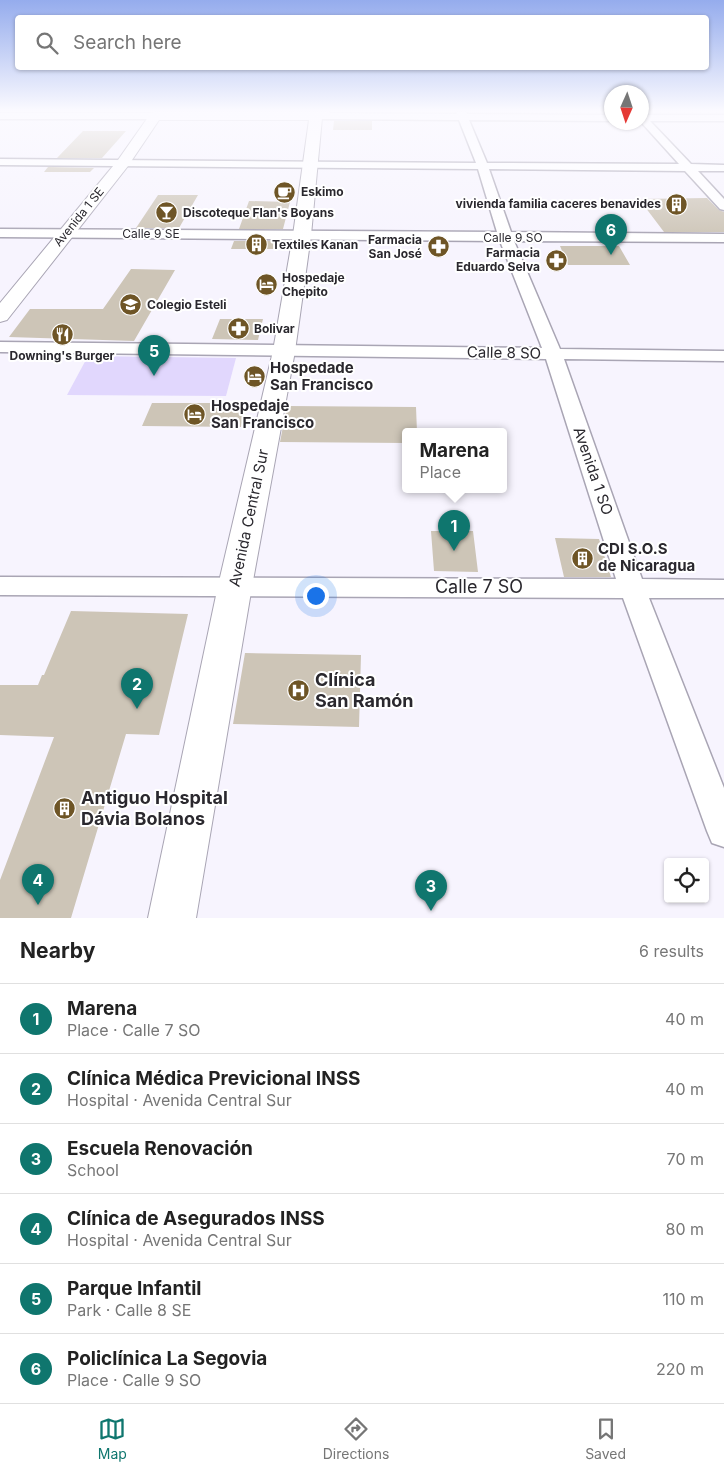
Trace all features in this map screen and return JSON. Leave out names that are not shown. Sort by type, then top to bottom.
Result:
[{"type":"street","name":"Avenida 1 SE","points":[[0,316],[129,155]]},
{"type":"street","name":"Avenida Central Sur","points":[[172,918],[235,586],[284,351],[312,155]]},
{"type":"street","name":"Avenida 1 SO","points":[[478,155],[506,238],[553,354],[632,588],[724,830]]},
{"type":"street","points":[[676,155],[724,206]]},
{"type":"street","points":[[0,162],[724,168]]},
{"type":"street","name":"Calle 9 SE","points":[[0,233],[302,235]]},
{"type":"street","name":"Calle 9 SO","points":[[302,235],[506,238],[724,238]]},
{"type":"street","name":"Calle 8 SO","points":[[0,347],[724,356]]},
{"type":"street","name":"Calle 7 SO","points":[[0,586],[724,588]]},
{"type":"shaded area","points":[[88,356],[236,358],[226,396],[67,395]]},
{"type":"building","points":[[60,155],[105,155],[102,158],[57,158]]},
{"type":"building","points":[[48,167],[94,168],[90,172],[44,172]]},
{"type":"building","name":"Discoteque Flan's Boyans","points":[[158,195],[198,195],[179,228],[136,228]]},
{"type":"building","points":[[707,198],[719,210],[724,212],[724,232],[664,232],[639,199]]},
{"type":"building","points":[[249,201],[290,202],[283,229],[239,229]]},
{"type":"building","name":"Textiles Kanan","points":[[234,241],[280,241],[278,249],[231,249]]},
{"type":"building","points":[[560,246],[619,246],[630,265],[568,265]]},
{"type":"building","name":"Colegio Esteli","points":[[131,269],[175,270],[134,341],[9,337],[30,309],[103,309]]},
{"type":"building","name":"Bolivar","points":[[220,319],[263,319],[258,340],[212,339]]},
{"type":"building","name":"Hospedaje San Francisco","points":[[152,403],[246,403],[241,427],[142,426]]},
{"type":"building","points":[[287,406],[416,407],[417,428],[402,428],[402,443],[280,442]]},
{"type":"building","points":[[431,531],[473,531],[478,572],[434,571]]},
{"type":"building","name":"CDI S.O.S de Nicaragua","points":[[555,538],[599,539],[611,577],[564,577]]},
{"type":"building","name":"Antiguo Hospital Dávia Bolanos","points":[[71,611],[188,614],[159,735],[126,734],[71,918],[0,918],[0,880],[54,737],[0,735],[0,685],[38,685]]},
{"type":"building","name":"Clínica San Ramón","points":[[245,653],[361,655],[359,727],[233,724]]},
{"type":"place","name":"Eskimo","points":[[285,192]]},
{"type":"place","name":"vivienda familia caceres benavides","points":[[677,204]]},
{"type":"place","name":"Discoteque Flan's Boyans","points":[[167,213]]},
{"type":"place","name":"Textiles Kanan","points":[[256,245]]},
{"type":"place","name":"Farmacia San José","points":[[438,247]]},
{"type":"place","name":"Policlínica La Segovia","points":[[611,255]]},
{"type":"place","name":"Farmacia Eduardo Selva","points":[[556,260]]},
{"type":"place","name":"Hospedaje Chepito","points":[[266,285]]},
{"type":"place","name":"Colegio Esteli","points":[[131,305]]},
{"type":"place","name":"Bolivar","points":[[238,329]]},
{"type":"place","name":"Downing's Burger","points":[[62,335]]},
{"type":"place","name":"Parque Infantil","points":[[154,376]]},
{"type":"place","name":"Hospedade San Francisco","points":[[254,377]]},
{"type":"place","name":"Hospedaje San Francisco","points":[[195,415]]},
{"type":"place","name":"Marena","points":[[454,551]]},
{"type":"place","name":"CDI S.O.S de Nicaragua","points":[[582,558]]},
{"type":"place","name":"Clínica San Ramón","points":[[299,690]]},
{"type":"place","name":"Clínica Médica Previcional INSS","points":[[137,709]]},
{"type":"place","name":"Antiguo Hospital Dávia Bolanos","points":[[65,808]]},
{"type":"place","name":"Clínica de Asegurados INSS","points":[[38,905]]},
{"type":"place","name":"Escuela Renovación","points":[[431,911]]}]
